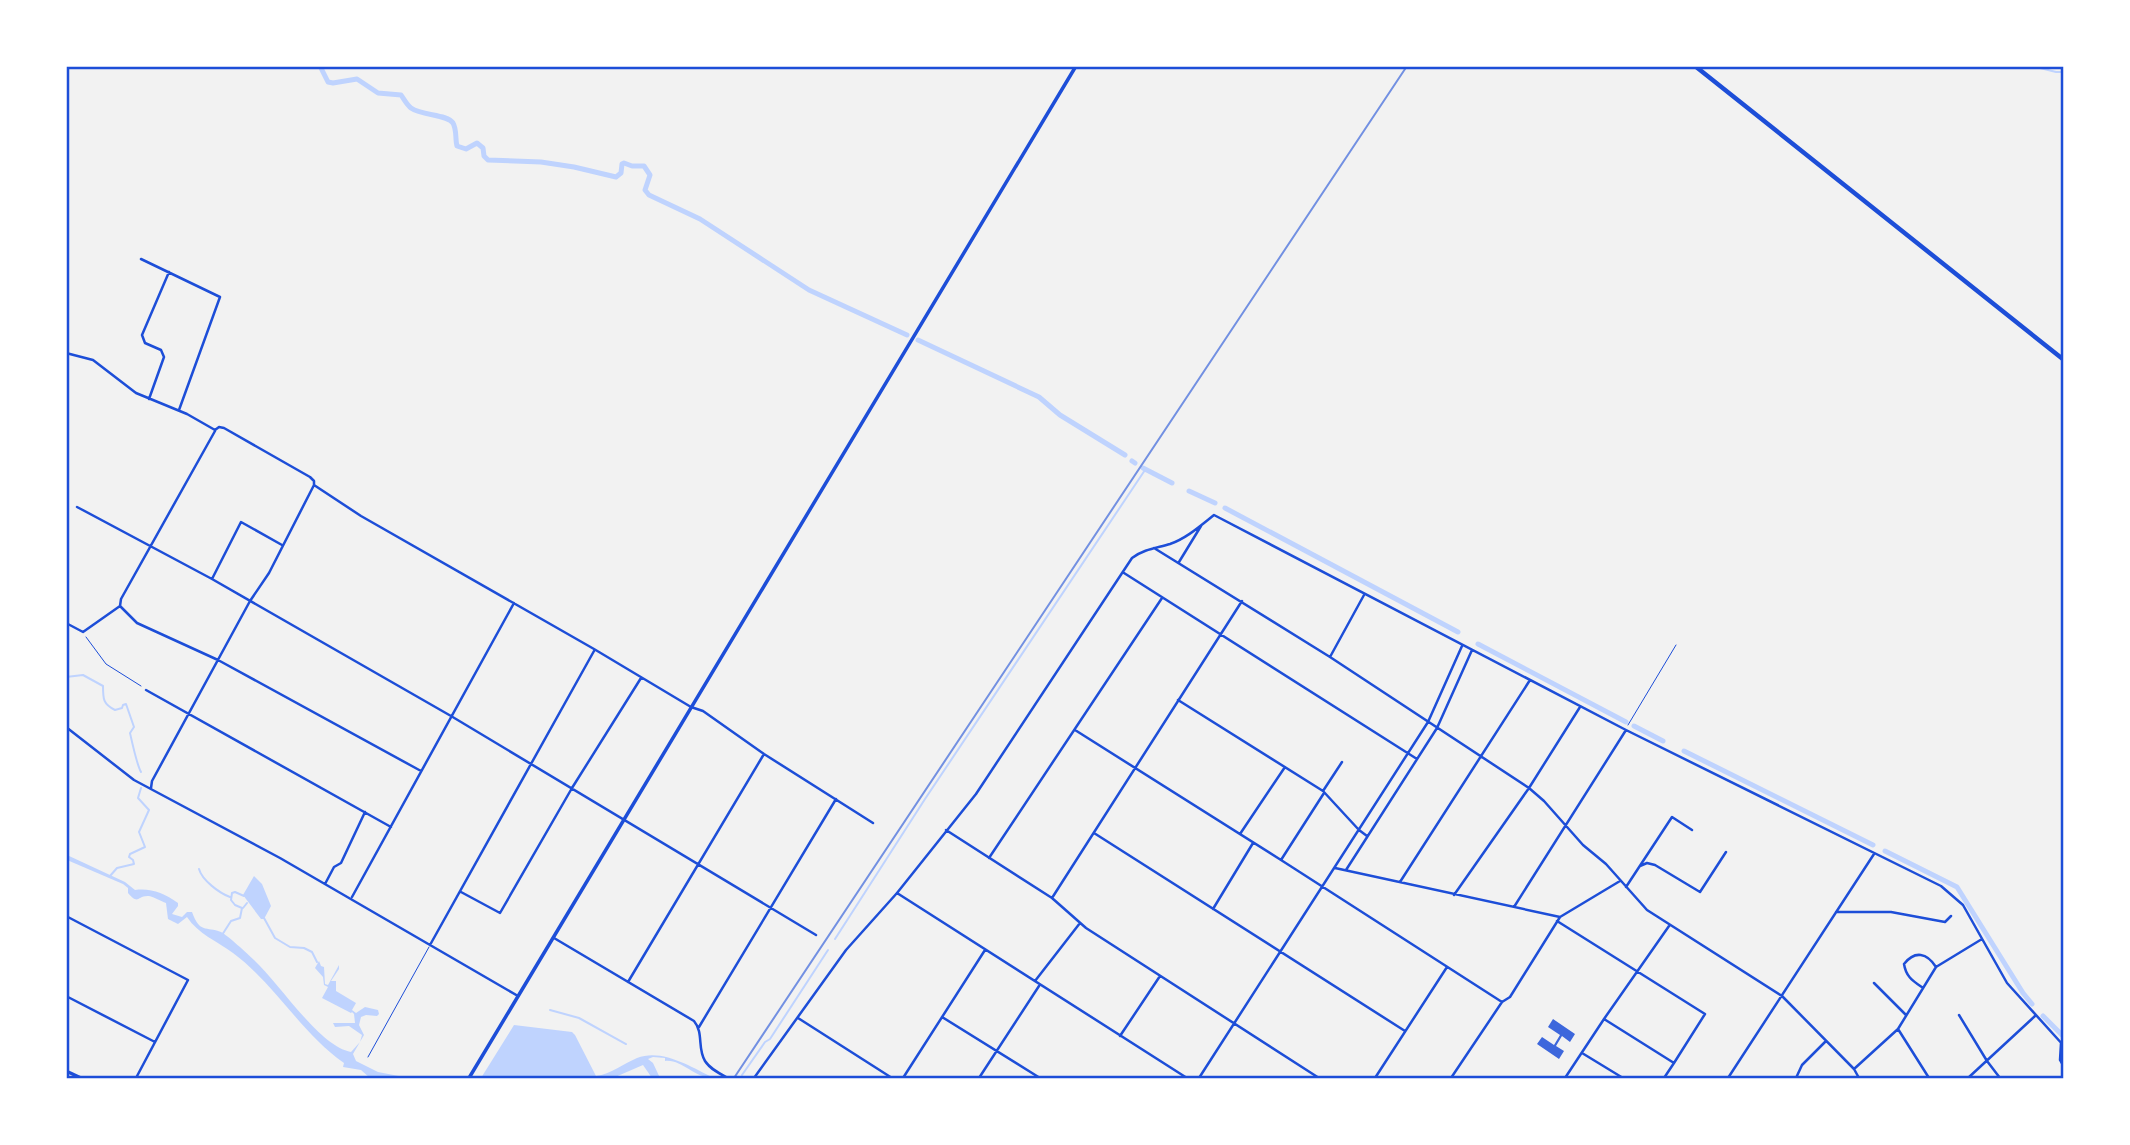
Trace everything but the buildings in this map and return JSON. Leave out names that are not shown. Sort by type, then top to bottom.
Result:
[{"type":"main road","points":[[469,1078],[1076,66]]},
{"type":"main road","points":[[1695,66],[2063,360]]},
{"type":"main road","points":[[66,1071],[81,1079]]},
{"type":"street","points":[[141,259],[218,295],[220,300],[179,410]]},
{"type":"street","points":[[149,399],[164,357],[161,350],[145,343],[142,335],[169,272]]},
{"type":"street","points":[[66,353],[93,359],[127,387],[179,410],[215,430]]},
{"type":"street","points":[[66,623],[83,632],[120,606],[121,599],[219,427],[314,481],[269,573],[250,601],[150,785],[151,788]]},
{"type":"street","points":[[314,485],[372,522],[691,707],[703,710],[764,754],[873,823]]},
{"type":"street","points":[[76,507],[212,579],[451,716],[816,935]]},
{"type":"street","points":[[754,1079],[846,950],[897,893],[976,794],[1132,558],[1189,535],[1214,514],[1580,707],[1874,854],[1926,877],[1955,897],[1969,914],[2007,983],[2062,1045],[2060,1060],[2063,1067]]},
{"type":"street","points":[[212,579],[241,522],[282,545]]},
{"type":"street","points":[[1179,562],[1202,525]]},
{"type":"street","points":[[1154,548],[1330,657],[1529,789],[1544,801],[1583,845],[1606,864],[1647,910],[1782,996],[1854,1069],[1859,1079]]},
{"type":"street","points":[[1124,572],[1417,759]]},
{"type":"street","points":[[1330,657],[1364,594]]},
{"type":"street","points":[[989,858],[1162,598]]},
{"type":"street","points":[[1052,898],[1242,601]]},
{"type":"street","points":[[351,898],[514,603]]},
{"type":"street","points":[[120,606],[137,622],[218,660],[421,771]]},
{"type":"street","points":[[1199,1079],[1429,722],[1463,645]]},
{"type":"street","points":[[430,945],[594,649]]},
{"type":"street","points":[[1346,870],[1437,728],[1472,649]]},
{"type":"street","points":[[461,892],[500,913],[572,788],[641,677]]},
{"type":"street","points":[[1400,882],[1531,680]]},
{"type":"street","points":[[146,690],[391,827]]},
{"type":"street","points":[[1178,700],[1323,792],[1368,836]]},
{"type":"street","points":[[1454,895],[1529,789],[1580,707]]},
{"type":"street","points":[[66,727],[134,780],[351,898],[518,996]]},
{"type":"street","points":[[1075,730],[1502,1002]]},
{"type":"street","points":[[1514,907],[1626,730]]},
{"type":"street","points":[[628,982],[764,754]]},
{"type":"street","points":[[1281,860],[1342,762]]},
{"type":"street","points":[[1240,835],[1285,767]]},
{"type":"street","points":[[699,1027],[836,799]]},
{"type":"street","points":[[325,884],[334,867],[341,863],[365,812]]},
{"type":"street","points":[[1626,887],[1672,817],[1692,830]]},
{"type":"street","points":[[946,831],[1052,898],[1080,923],[1320,1079]]},
{"type":"street","points":[[1094,833],[1405,1031]]},
{"type":"street","points":[[1213,909],[1253,843]]},
{"type":"street","points":[[1640,866],[1655,864],[1700,892],[1726,852]]},
{"type":"street","points":[[1728,1079],[1874,854]]},
{"type":"street","points":[[1335,868],[1560,917]]},
{"type":"street","points":[[1451,1079],[1502,1002],[1510,997],[1560,917],[1620,881]]},
{"type":"street","points":[[897,893],[1187,1079]]},
{"type":"street","points":[[1836,912],[1891,912],[1945,922],[1951,915]]},
{"type":"street","points":[[66,916],[188,980],[136,1079]]},
{"type":"street","points":[[1557,921],[1705,1014],[1664,1079]]},
{"type":"street","points":[[1034,982],[1080,923]]},
{"type":"street","points":[[1565,1079],[1604,1018],[1670,926]]},
{"type":"street","points":[[554,938],[694,1021],[699,1027],[704,1060],[728,1079]]},
{"type":"street","points":[[1854,1069],[1898,1028],[1936,967],[1982,939]]},
{"type":"street","points":[[903,1079],[985,950]]},
{"type":"street","points":[[1923,988],[1909,978],[1905,972],[1905,964],[1916,954],[1925,955],[1936,967]]},
{"type":"street","points":[[1375,1079],[1448,966]]},
{"type":"street","points":[[1120,1036],[1160,976]]},
{"type":"street","points":[[1874,983],[1906,1016]]},
{"type":"street","points":[[979,1079],[1039,986]]},
{"type":"street","points":[[66,996],[155,1042]]},
{"type":"street","points":[[1959,1015],[2000,1079]]},
{"type":"street","points":[[1968,1079],[2035,1016]]},
{"type":"street","points":[[942,1017],[1040,1079]]},
{"type":"street","points":[[798,1018],[892,1079]]},
{"type":"street","points":[[1604,1018],[1674,1063]]},
{"type":"street","points":[[1898,1028],[1929,1079]]},
{"type":"street","points":[[1796,1079],[1802,1065],[1826,1041]]},
{"type":"street","points":[[1582,1052],[1623,1079]]},
{"type":"lane","points":[[368,1056],[430,945]]},
{"type":"path","points":[[83,632],[106,664],[146,690]]},
{"type":"path","points":[[1626,730],[1676,645]]},
{"type":"water","points":[[67,855],[125,882],[135,890],[168,896],[178,903],[172,914],[182,917],[187,912],[192,912],[198,924],[221,932],[251,957],[326,1038],[351,1052],[360,1042],[353,1054],[356,1061],[378,1072],[409,1078],[370,1078],[361,1070],[343,1067],[344,1063],[314,1038],[248,965],[202,933],[187,917],[178,924],[168,919],[166,903],[149,896],[134,899],[123,884],[67,860]]},
{"type":"water","points":[[254,876],[262,884],[271,906],[264,919],[261,919],[243,895]]},
{"type":"water","points":[[319,961],[324,967],[325,984],[328,985],[339,965],[331,981],[336,981],[336,991],[356,1003],[352,1010],[356,1013],[365,1007],[378,1010],[377,1016],[361,1017],[359,1025],[364,1035],[360,1042],[362,1035],[349,1026],[335,1027],[333,1023],[355,1023],[354,1014],[322,998],[328,987],[324,985],[323,977],[315,968]]},
{"type":"water","points":[[514,1025],[572,1032],[596,1076],[637,1058],[656,1055],[676,1060],[714,1078],[665,1061],[665,1058],[653,1057],[648,1059],[660,1078],[652,1078],[643,1065],[613,1078],[481,1078]]},
{"type":"waterway","points":[[320,66],[328,82],[357,79],[378,93],[401,95],[416,111],[450,120],[455,129],[457,146],[466,149],[477,143],[483,148],[484,156],[488,160],[541,162],[616,177],[621,173],[624,163],[644,166],[650,175],[645,190],[649,195],[700,219],[809,290],[907,335]]},
{"type":"waterway","points":[[2032,66],[2064,72]]},
{"type":"waterway","points":[[918,340],[1039,397],[1060,415],[1125,455]]},
{"type":"waterway","points":[[1143,468],[1172,483]]},
{"type":"waterway","points":[[835,939],[925,799],[1145,470]]},
{"type":"waterway","points":[[1189,491],[1215,503]]},
{"type":"waterway","points":[[1225,508],[1458,632]]},
{"type":"waterway","points":[[1478,644],[1626,722]]},
{"type":"waterway","points":[[66,677],[83,675],[103,686],[104,701],[115,710],[126,704],[134,727],[130,733],[141,772]]},
{"type":"waterway","points":[[1634,726],[1663,741]]},
{"type":"waterway","points":[[1684,751],[1873,845]]},
{"type":"waterway","points":[[110,876],[117,868],[134,864],[130,854],[145,847],[139,832],[149,810],[138,798],[141,788]]},
{"type":"waterway","points":[[1885,851],[1957,887],[2032,1004]]},
{"type":"waterway","points":[[199,869],[212,886],[230,897]]},
{"type":"waterway","points":[[222,935],[231,921],[240,918],[242,908],[231,900],[232,893],[244,896]]},
{"type":"waterway","points":[[243,908],[247,903]]},
{"type":"waterway","points":[[264,918],[275,938],[290,947],[304,948],[312,952],[317,962]]},
{"type":"waterway","points":[[742,1075],[765,1042],[770,1039],[828,950]]},
{"type":"waterway","points":[[550,1010],[579,1018],[626,1044]]},
{"type":"waterway","points":[[2043,1016],[2064,1037]]},
{"type":"railway","points":[[734,1078],[1407,66]]}]
